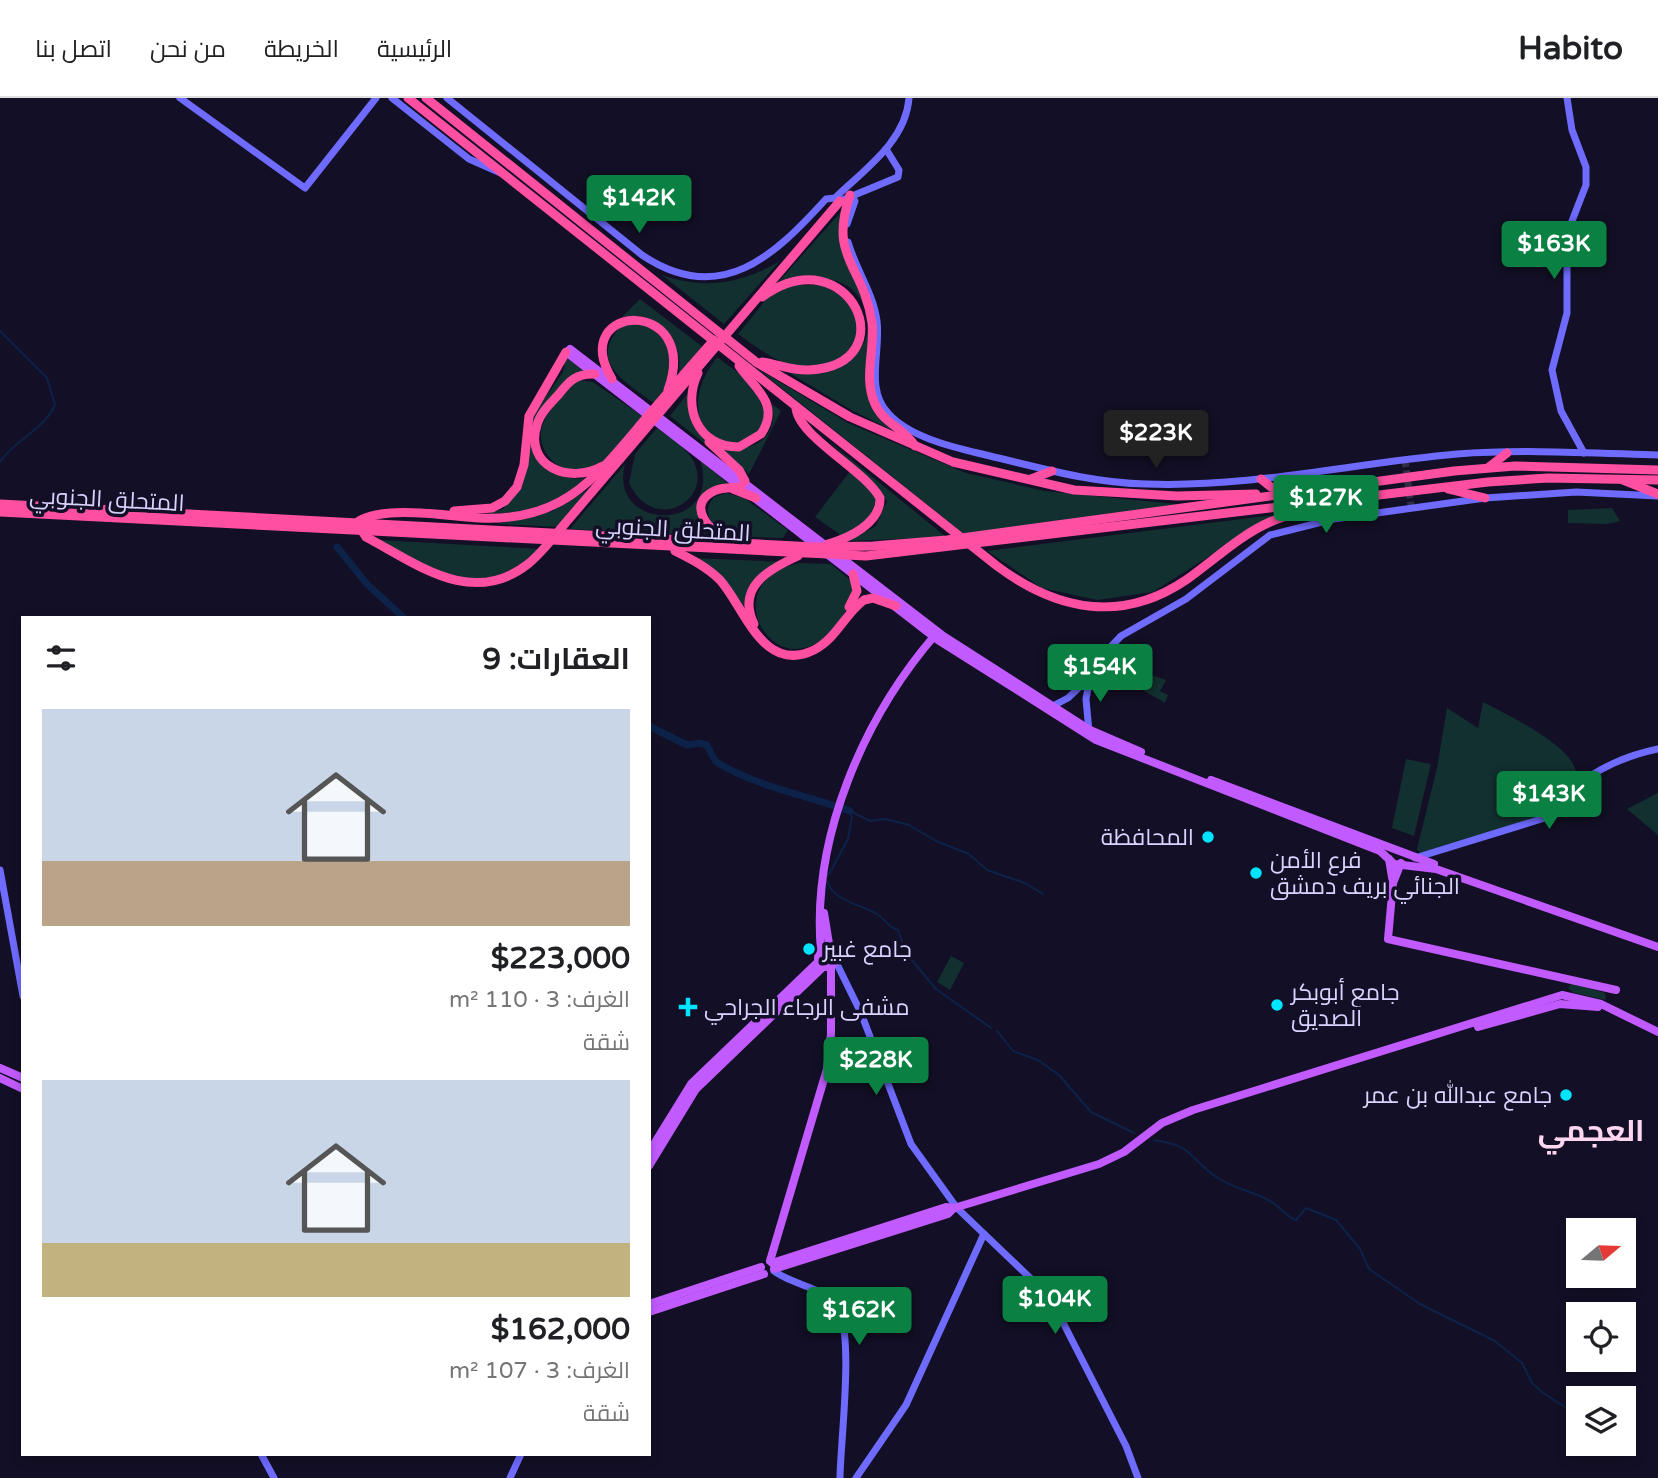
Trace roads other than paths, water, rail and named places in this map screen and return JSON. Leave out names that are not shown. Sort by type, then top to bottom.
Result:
[{"type":"highway","points":[[426,98],[756,362],[839,411],[953,461],[1074,490],[1156,496],[1274,495]]},
{"type":"highway","points":[[438,98],[449,117]]},
{"type":"highway","points":[[409,103],[429,122],[504,175],[996,566],[1038,593],[1069,604],[1094,607],[1126,605],[1160,596],[1269,523],[1342,499],[1526,479],[1658,480]]},
{"type":"highway","points":[[850,195],[842,218],[841,237],[870,315],[871,393],[884,418],[909,437],[916,447]]},
{"type":"highway","points":[[838,200],[703,363],[537,555],[515,573],[481,583],[450,581],[428,572],[366,537],[360,525],[380,513],[496,518],[532,513],[574,495],[608,463],[838,200]]},
{"type":"highway","points":[[745,312],[772,290],[791,283],[810,281],[844,292],[861,314],[859,340],[844,358],[831,365],[805,370],[756,362]]},
{"type":"highway","points":[[612,379],[603,352],[610,331],[629,318],[645,321],[664,335],[673,355],[674,370],[666,396]]},
{"type":"highway","points":[[424,515],[486,509],[510,496],[522,477],[529,416],[566,352]]},
{"type":"highway","points":[[702,433],[719,444],[739,447],[751,443],[764,429],[768,417],[766,398],[733,356]]},
{"type":"highway","points":[[703,363],[690,399],[692,414],[702,433],[739,470],[743,484],[708,495],[703,503],[702,514],[714,533],[737,543]]},
{"type":"highway","points":[[595,374],[578,376],[568,383],[541,415],[536,439],[546,461],[562,473],[585,475],[608,463]]},
{"type":"highway","points":[[796,407],[801,423],[859,474],[880,500],[875,515],[868,524],[841,539],[815,547]]},
{"type":"highway","points":[[1488,468],[1507,453]]},
{"type":"highway","name":"المتحلق الجنوبي","points":[[0,503],[528,536],[815,547],[912,544],[1488,468],[1658,470]]},
{"type":"highway","points":[[1030,480],[1052,471]]},
{"type":"highway","points":[[1618,478],[1658,495]]},
{"type":"highway","points":[[1261,479],[1272,487],[1299,492]]},
{"type":"highway","points":[[1443,487],[1485,498]]},
{"type":"highway","points":[[728,488],[756,498]]},
{"type":"highway","name":"المتحلق الجنوبي","points":[[573,538],[670,548],[866,556],[920,552],[1342,499]]},
{"type":"highway","name":"المتحلق الجنوبي","points":[[0,512],[360,525]]},
{"type":"highway","points":[[670,548],[704,567],[719,579],[755,632],[773,649],[803,654],[814,650],[830,638],[864,600],[873,598],[896,606]]},
{"type":"highway","points":[[799,555],[770,569],[756,582],[749,609],[755,632],[779,648],[796,649],[814,644],[827,635],[855,598],[856,572]]},
{"type":"main road","points":[[566,352],[571,350],[612,379],[643,407]]},
{"type":"main road","points":[[566,352],[664,423],[938,636]]},
{"type":"main road","points":[[743,484],[756,498],[808,535]]},
{"type":"main road","points":[[883,592],[896,606],[938,636],[1089,733],[1395,857],[1658,945]]},
{"type":"main road","points":[[768,1267],[824,1083],[831,1034],[820,897],[839,816],[858,763],[883,714],[938,636]]},
{"type":"main road","points":[[1395,857],[1415,858],[1658,945]]},
{"type":"main road","points":[[1395,857],[1388,939],[1616,990]]},
{"type":"main road","points":[[826,951],[827,964]]},
{"type":"main road","points":[[651,1149],[691,1084],[827,964]]},
{"type":"main road","points":[[651,1163],[696,1089],[827,964]]},
{"type":"main road","points":[[651,1303],[948,1214],[956,1208],[1099,1164],[1124,1152],[1162,1123],[1193,1110],[1424,1040],[1446,1037],[1560,1004],[1611,1009],[1658,1032]]},
{"type":"main road","points":[[0,1068],[21,1077]]},
{"type":"main road","points":[[0,1079],[21,1088]]},
{"type":"main road","points":[[651,1311],[768,1267]]},
{"type":"street","points":[[180,98],[305,188],[376,98]]},
{"type":"street","points":[[392,98],[409,103]]},
{"type":"street","points":[[447,98],[637,252],[674,271],[707,275],[749,267],[782,246],[826,199],[838,200],[898,177],[899,170],[886,149]]},
{"type":"street","points":[[838,200],[850,183],[886,149],[902,129],[909,98]]},
{"type":"street","points":[[1567,98],[1572,130],[1586,167],[1586,184],[1572,222],[1567,256],[1567,313],[1552,370],[1561,411],[1584,453]]},
{"type":"street","points":[[850,183],[859,185],[861,190]]},
{"type":"street","points":[[850,195],[855,201],[847,223],[847,240],[874,304],[878,337],[876,388],[884,408],[900,423],[934,440],[1052,471],[1145,484],[1261,479],[1384,461],[1507,453],[1658,455]]},
{"type":"street","points":[[1049,708],[1068,698],[1090,677],[1101,657],[1121,636],[1186,599],[1270,535],[1334,519],[1485,498],[1576,492],[1658,495]]},
{"type":"street","points":[[1089,733],[1086,699],[1090,677]]},
{"type":"street","points":[[1415,858],[1548,817],[1557,811],[1583,782],[1614,763],[1658,749]]},
{"type":"street","points":[[0,870],[21,985]]},
{"type":"street","points":[[827,964],[861,1013],[911,1144],[956,1208],[1050,1297],[1120,1433],[1138,1478]]},
{"type":"street","points":[[856,1478],[906,1405],[983,1236]]},
{"type":"street","points":[[768,1267],[832,1299],[842,1317],[845,1362],[840,1478]]},
{"type":"street","points":[[262,1456],[274,1478]]},
{"type":"street","points":[[510,1478],[519,1456]]},
{"type":"waterway","points":[[0,331],[47,378],[55,405],[43,422],[13,447],[0,462]]},
{"type":"waterway","points":[[337,547],[367,584],[402,616]]},
{"type":"waterway","points":[[651,727],[687,745],[707,745],[718,763],[749,778],[850,811]]},
{"type":"waterway","points":[[828,876],[848,839],[852,817],[846,809]]},
{"type":"waterway","points":[[850,811],[870,821],[885,819],[909,825],[936,841],[969,854],[987,870],[1025,883],[1043,894]]},
{"type":"waterway","points":[[827,881],[836,894],[877,914],[898,930],[906,953],[936,989],[991,1028]]},
{"type":"waterway","points":[[997,1031],[1013,1051],[1038,1060],[1059,1075],[1091,1112],[1134,1133]]},
{"type":"waterway","points":[[1154,1140],[1185,1150],[1210,1173],[1270,1201],[1292,1219],[1296,1220],[1306,1208],[1336,1220],[1360,1249],[1369,1269],[1420,1304],[1495,1341],[1522,1363],[1532,1383],[1566,1407]]},
{"type":"tunnel","points":[[1405,460],[1411,506]]},
{"type":"place","name":"المحافظة","points":[[1208,837]]},
{"type":"place","name":"فرع الأمن الجنائي بريف دمشق","points":[[1256,873]]},
{"type":"place","name":"جامع غبير","points":[[809,949]]},
{"type":"place","name":"جامع أبوبكر الصديق","points":[[1277,1005]]},
{"type":"place","name":"مشفى الرجاء الجراحي","points":[[688,1007]]},
{"type":"place","name":"جامع عبدالله بن عمر","points":[[1566,1095]]},
{"type":"district","name":"العجمي","points":[[1591,1131]]}]
